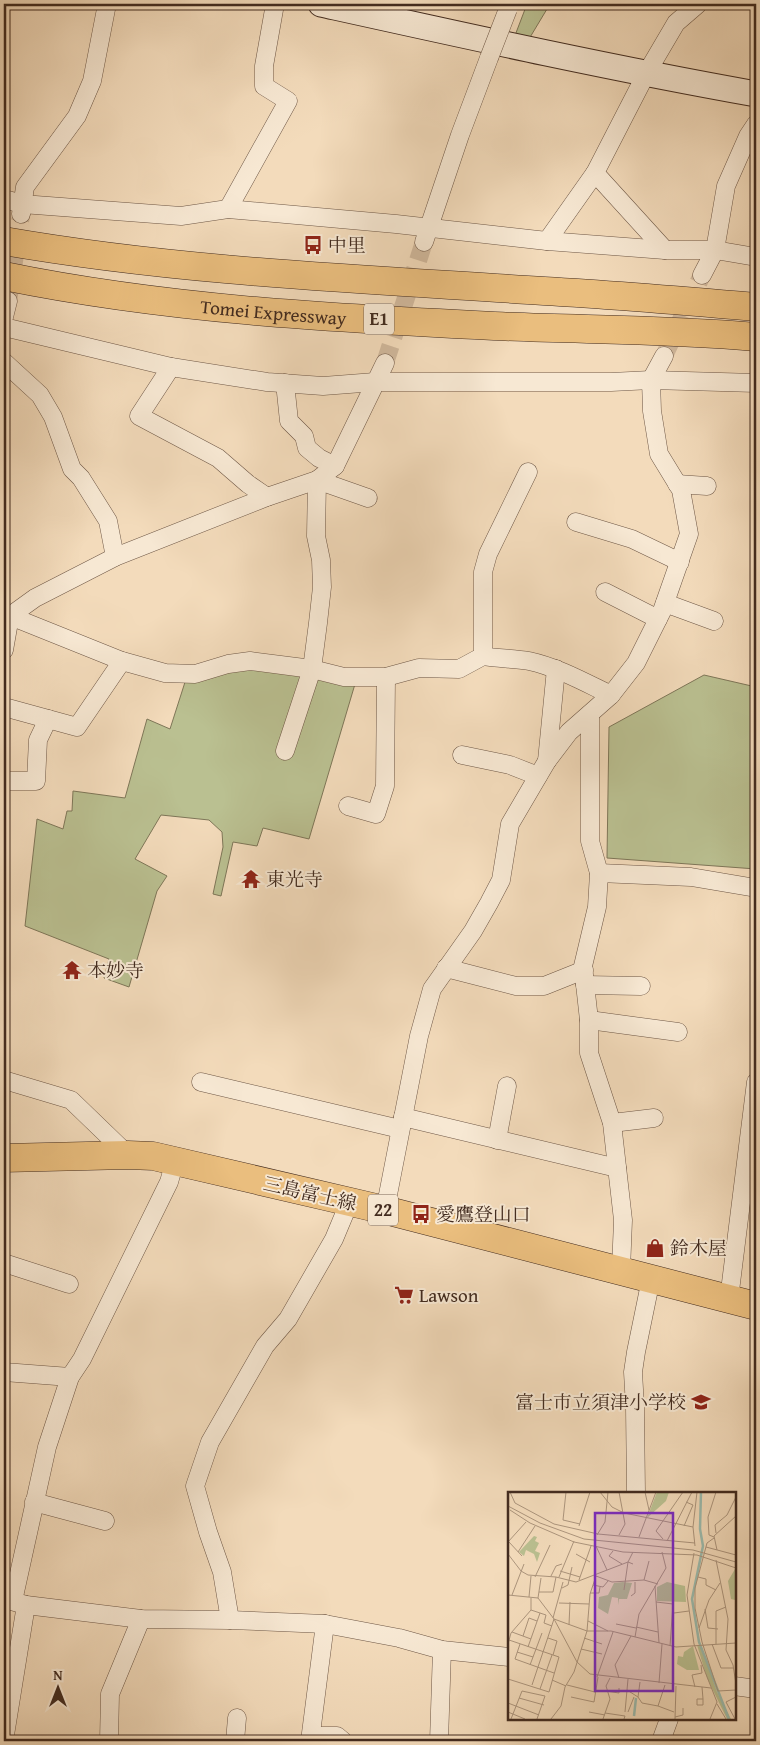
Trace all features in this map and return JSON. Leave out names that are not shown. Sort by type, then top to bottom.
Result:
[{"type":"main road","name":"Tomei Expressway","points":[[4,241],[152,262],[292,275],[543,290],[756,307]]},
{"type":"main road","name":"Tomei Expressway","points":[[5,298],[39,283],[159,301],[255,311],[496,326],[670,330],[756,337]]},
{"type":"main road","name":"三島富士線","points":[[4,1158],[128,1154],[153,1156],[385,1210],[756,1306]]},
{"type":"street","points":[[22,210],[25,188],[77,116],[92,81],[107,4]]},
{"type":"street","points":[[228,209],[288,101],[264,86],[264,66],[275,4]]},
{"type":"street","points":[[321,4],[490,42],[756,94]]},
{"type":"street","points":[[547,241],[595,173],[646,74],[676,23],[698,4]]},
{"type":"street","points":[[426,235],[509,6]]},
{"type":"street","points":[[702,275],[715,250],[726,186],[748,136],[756,124]]},
{"type":"street","points":[[595,173],[665,250]]},
{"type":"street","points":[[4,200],[22,210],[181,216],[228,209],[338,218],[426,235],[547,241],[665,250],[715,250],[756,257]]},
{"type":"street","points":[[4,327],[171,367],[267,382],[323,386],[375,382],[611,382],[651,380],[756,383]]},
{"type":"street","points":[[385,1210],[401,1123],[432,989],[473,931],[501,880],[510,824],[543,768],[569,732],[611,695],[636,663],[662,611],[680,562],[689,534],[681,490],[660,454],[652,411],[651,380],[664,356]]},
{"type":"street","points":[[4,362],[40,395],[53,417],[72,469],[81,478],[108,521],[115,557]]},
{"type":"street","points":[[7,617],[35,598],[115,557],[267,497],[317,480],[335,466],[385,363]]},
{"type":"street","points":[[171,367],[139,416],[218,458],[248,484],[267,497]]},
{"type":"street","points":[[285,383],[290,421],[304,436],[307,448],[319,458],[335,466]]},
{"type":"street","points":[[482,656],[483,572],[488,554],[528,472]]},
{"type":"street","points":[[317,480],[368,498]]},
{"type":"street","points":[[285,751],[312,669],[322,587],[321,560],[316,536],[317,480]]},
{"type":"street","points":[[677,484],[707,486]]},
{"type":"street","points":[[576,522],[632,539],[680,562]]},
{"type":"street","points":[[605,592],[662,611],[714,622]]},
{"type":"street","points":[[4,650],[7,617]]},
{"type":"street","points":[[7,617],[122,661],[165,673],[195,674],[228,664],[250,661],[312,669],[344,677],[386,677],[419,668],[459,668],[482,656],[528,661],[556,669],[611,695]]},
{"type":"street","points":[[4,707],[77,727],[122,661]]},
{"type":"street","points":[[543,768],[556,669]]},
{"type":"street","points":[[348,806],[376,814],[385,786],[386,677]]},
{"type":"street","points":[[590,714],[590,841],[599,873],[597,907],[583,966],[589,1020],[589,1053],[612,1123],[623,1220],[621,1270]]},
{"type":"street","points":[[4,782],[36,782],[38,740],[48,719]]},
{"type":"street","points":[[462,755],[510,765],[543,768]]},
{"type":"street","points":[[599,873],[691,877],[756,888]]},
{"type":"street","points":[[446,968],[516,986],[544,986],[584,978],[640,986]]},
{"type":"street","points":[[589,1020],[678,1032]]},
{"type":"street","points":[[4,1080],[71,1100],[128,1154]]},
{"type":"street","points":[[201,1082],[401,1123],[496,1140],[617,1168]]},
{"type":"street","points":[[729,1299],[756,1082]]},
{"type":"street","points":[[496,1140],[507,1086]]},
{"type":"street","points":[[612,1123],[654,1118]]},
{"type":"street","points":[[4,1741],[14,1602],[47,1447],[70,1378],[82,1359],[169,1182],[175,1161]]},
{"type":"street","points":[[230,1620],[222,1572],[195,1486],[210,1442],[265,1346],[288,1320],[334,1239],[349,1203]]},
{"type":"street","points":[[4,1264],[69,1284]]},
{"type":"street","points":[[636,1492],[636,1407],[633,1372],[651,1279]]},
{"type":"street","points":[[4,1372],[70,1378]]},
{"type":"street","points":[[34,1502],[105,1521]]},
{"type":"street","points":[[14,1602],[141,1620],[230,1620],[326,1624],[399,1638],[442,1650],[508,1657]]},
{"type":"street","points":[[110,1741],[110,1694],[141,1620]]},
{"type":"street","points":[[326,1624],[311,1738],[337,1736],[343,1741]]},
{"type":"street","points":[[439,1741],[442,1650]]},
{"type":"street","points":[[735,1686],[756,1689]]},
{"type":"street","points":[[235,1741],[237,1718]]},
{"type":"street","points":[[662,1741],[669,1720]]},
{"type":"green space","points":[[527,4],[550,4],[523,49],[511,46]]},
{"type":"green space","points":[[229,669],[270,669],[355,684],[309,839],[263,828],[257,846],[233,842],[221,896],[213,894],[223,847],[222,832],[209,820],[161,815],[135,859],[167,876],[157,891],[129,987],[104,978],[109,959],[25,926],[37,819],[63,829],[67,811],[72,811],[73,791],[125,798],[147,719],[170,729],[186,679]]},
{"type":"green space","points":[[704,675],[756,687],[756,869],[607,858],[609,727]]},
{"type":"tunnel","points":[[8,301],[21,215]]},
{"type":"tunnel","points":[[385,363],[424,242]]},
{"type":"tunnel","points":[[664,356],[702,275]]},
{"type":"place","name":"中里","points":[[313,245]]},
{"type":"place","name":"東光寺","points":[[251,879]]},
{"type":"place","name":"本妙寺","points":[[72,970]]},
{"type":"place","name":"愛鷹登山口","points":[[421,1214]]},
{"type":"place","name":"鈴木屋","points":[[655,1248]]},
{"type":"place","name":"Lawson","points":[[404,1295]]},
{"type":"place","name":"富士市立須津小学校","points":[[701,1402]]}]
